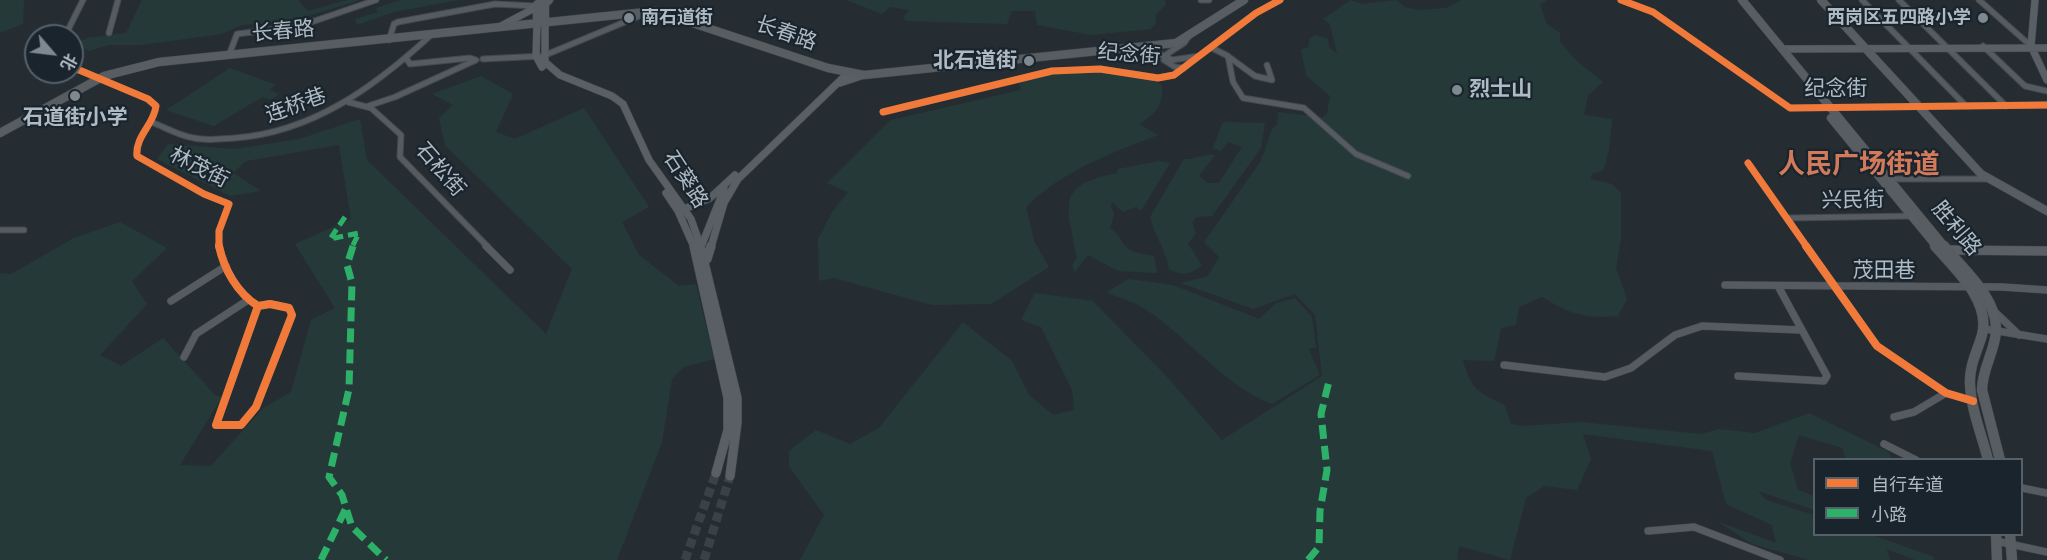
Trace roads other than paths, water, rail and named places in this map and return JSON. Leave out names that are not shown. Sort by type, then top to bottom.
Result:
[{"type":"main road","points":[[540,56],[541,23],[545,4],[549,0]]},
{"type":"main road","name":"长春路","points":[[0,133],[99,79],[140,65],[229,55],[656,11],[828,68],[843,76],[864,75],[1176,43],[1244,0]]},
{"type":"main road","name":"胜利路","points":[[1734,0],[1826,107],[1892,179],[1992,310],[1996,331],[1982,380],[1982,390],[2000,458]]},
{"type":"main road","name":"胜利路","points":[[1742,0],[1909,216],[1975,288],[1985,328]]},
{"type":"main road","points":[[1821,0],[1986,179],[2047,211]]},
{"type":"main road","points":[[2035,0],[2031,46],[2047,80]]},
{"type":"main road","points":[[540,2],[537,7],[541,23]]},
{"type":"main road","points":[[497,28],[540,2]]},
{"type":"main road","points":[[1782,49],[1983,46],[2047,48]]},
{"type":"main road","name":"石葵路","points":[[540,56],[541,66],[552,75],[608,99],[623,110],[644,162],[684,212],[701,246]]},
{"type":"main road","points":[[684,212],[710,198],[725,186],[843,76],[864,75]]},
{"type":"main road","points":[[702,263],[731,188],[843,76]]},
{"type":"main road","points":[[702,263],[701,246],[725,186]]},
{"type":"main road","points":[[684,212],[711,202],[717,203]]},
{"type":"main road","points":[[684,212],[699,219],[712,215]]},
{"type":"main road","name":"石葵路","points":[[684,212],[702,263],[737,398],[737,423],[730,476]]},
{"type":"main road","points":[[1948,250],[2047,251]]},
{"type":"main road","name":"石葵路","points":[[702,263],[728,398],[726,443],[716,473]]},
{"type":"main road","points":[[1985,328],[1970,383],[1988,458]]},
{"type":"main road","points":[[1996,538],[1997,560]]},
{"type":"main road","points":[[2010,539],[2012,560]]},
{"type":"street","points":[[71,24],[83,0]]},
{"type":"street","points":[[109,33],[118,0]]},
{"type":"street","points":[[229,55],[237,34],[300,26],[376,0]]},
{"type":"street","points":[[1201,0],[1209,0]]},
{"type":"street","name":"纪念街","points":[[883,111],[1052,71],[1100,69],[1166,77],[1185,68],[1256,13],[1280,0]]},
{"type":"street","name":"纪念街","points":[[1621,0],[1653,12],[1781,104],[1790,108],[2047,105]]},
{"type":"street","points":[[1862,0],[1966,106]]},
{"type":"street","points":[[1899,0],[2006,106]]},
{"type":"street","points":[[1979,0],[2031,46]]},
{"type":"street","points":[[389,40],[394,24],[398,22],[495,4],[540,2]]},
{"type":"street","points":[[483,59],[540,56],[647,13]]},
{"type":"street","name":"连桥巷","points":[[151,122],[191,138],[259,136],[289,129],[348,102],[425,43],[430,36]]},
{"type":"street","points":[[1166,77],[1171,69],[1167,54],[1184,43],[1189,36]]},
{"type":"street","points":[[1983,46],[2025,86],[2047,91]]},
{"type":"street","points":[[1149,47],[1185,68]]},
{"type":"street","points":[[1212,48],[1228,56],[1260,80],[1272,80],[1267,65]]},
{"type":"street","points":[[1168,60],[1202,56]]},
{"type":"street","points":[[1228,56],[1233,82],[1243,98],[1304,108],[1356,154],[1408,176]]},
{"type":"street","points":[[362,106],[378,104],[476,60],[470,58],[410,64],[406,58]]},
{"type":"street","points":[[84,72],[148,99],[156,106],[155,116],[151,122]]},
{"type":"street","name":"石松街","points":[[348,102],[371,108],[401,135],[400,157],[510,270]]},
{"type":"street","name":"林茂街","points":[[151,122],[136,145],[137,156],[204,194],[229,204],[218,234],[218,252],[248,300],[258,306]]},
{"type":"street","points":[[1748,163],[1877,346],[1946,393],[1973,401]]},
{"type":"street","points":[[1892,179],[1986,179]]},
{"type":"street","name":"兴民街","points":[[1787,218],[1920,216]]},
{"type":"street","points":[[0,230],[24,230]]},
{"type":"street","points":[[171,301],[226,266]]},
{"type":"street","name":"茂田巷","points":[[1725,285],[2047,290]]},
{"type":"street","points":[[1738,376],[1824,381],[1827,376],[1778,286]]},
{"type":"street","points":[[184,357],[196,334],[248,300]]},
{"type":"street","points":[[281,305],[289,308],[292,315],[256,407],[241,425],[216,425],[258,306],[281,305]]},
{"type":"street","points":[[1992,310],[2020,335]]},
{"type":"street","points":[[1504,365],[1605,377],[1620,375],[1662,343],[1687,328],[1702,326],[1801,330]]},
{"type":"street","points":[[1985,328],[2047,339]]},
{"type":"street","points":[[1894,417],[1914,412],[1946,393]]},
{"type":"street","points":[[1884,444],[1914,458]]},
{"type":"street","points":[[2023,488],[2047,493]]},
{"type":"street","points":[[1648,531],[1694,527],[1780,560]]},
{"type":"street","points":[[1996,538],[2010,539],[2047,552]]},
{"type":"tunnel","points":[[685,560],[716,473]]},
{"type":"tunnel","points":[[704,560],[730,476]]},
{"type":"place","name":"南石道街","points":[[629,18]]},
{"type":"place","name":"西岗区五四路小学","points":[[1983,18]]},
{"type":"place","name":"北石道街","points":[[1029,61]]},
{"type":"place","name":"烈士山","points":[[1457,90]]},
{"type":"place","name":"石道街小学","points":[[75,96]]},
{"type":"district","name":"人民广场街道","points":[[1859,166]]}]
